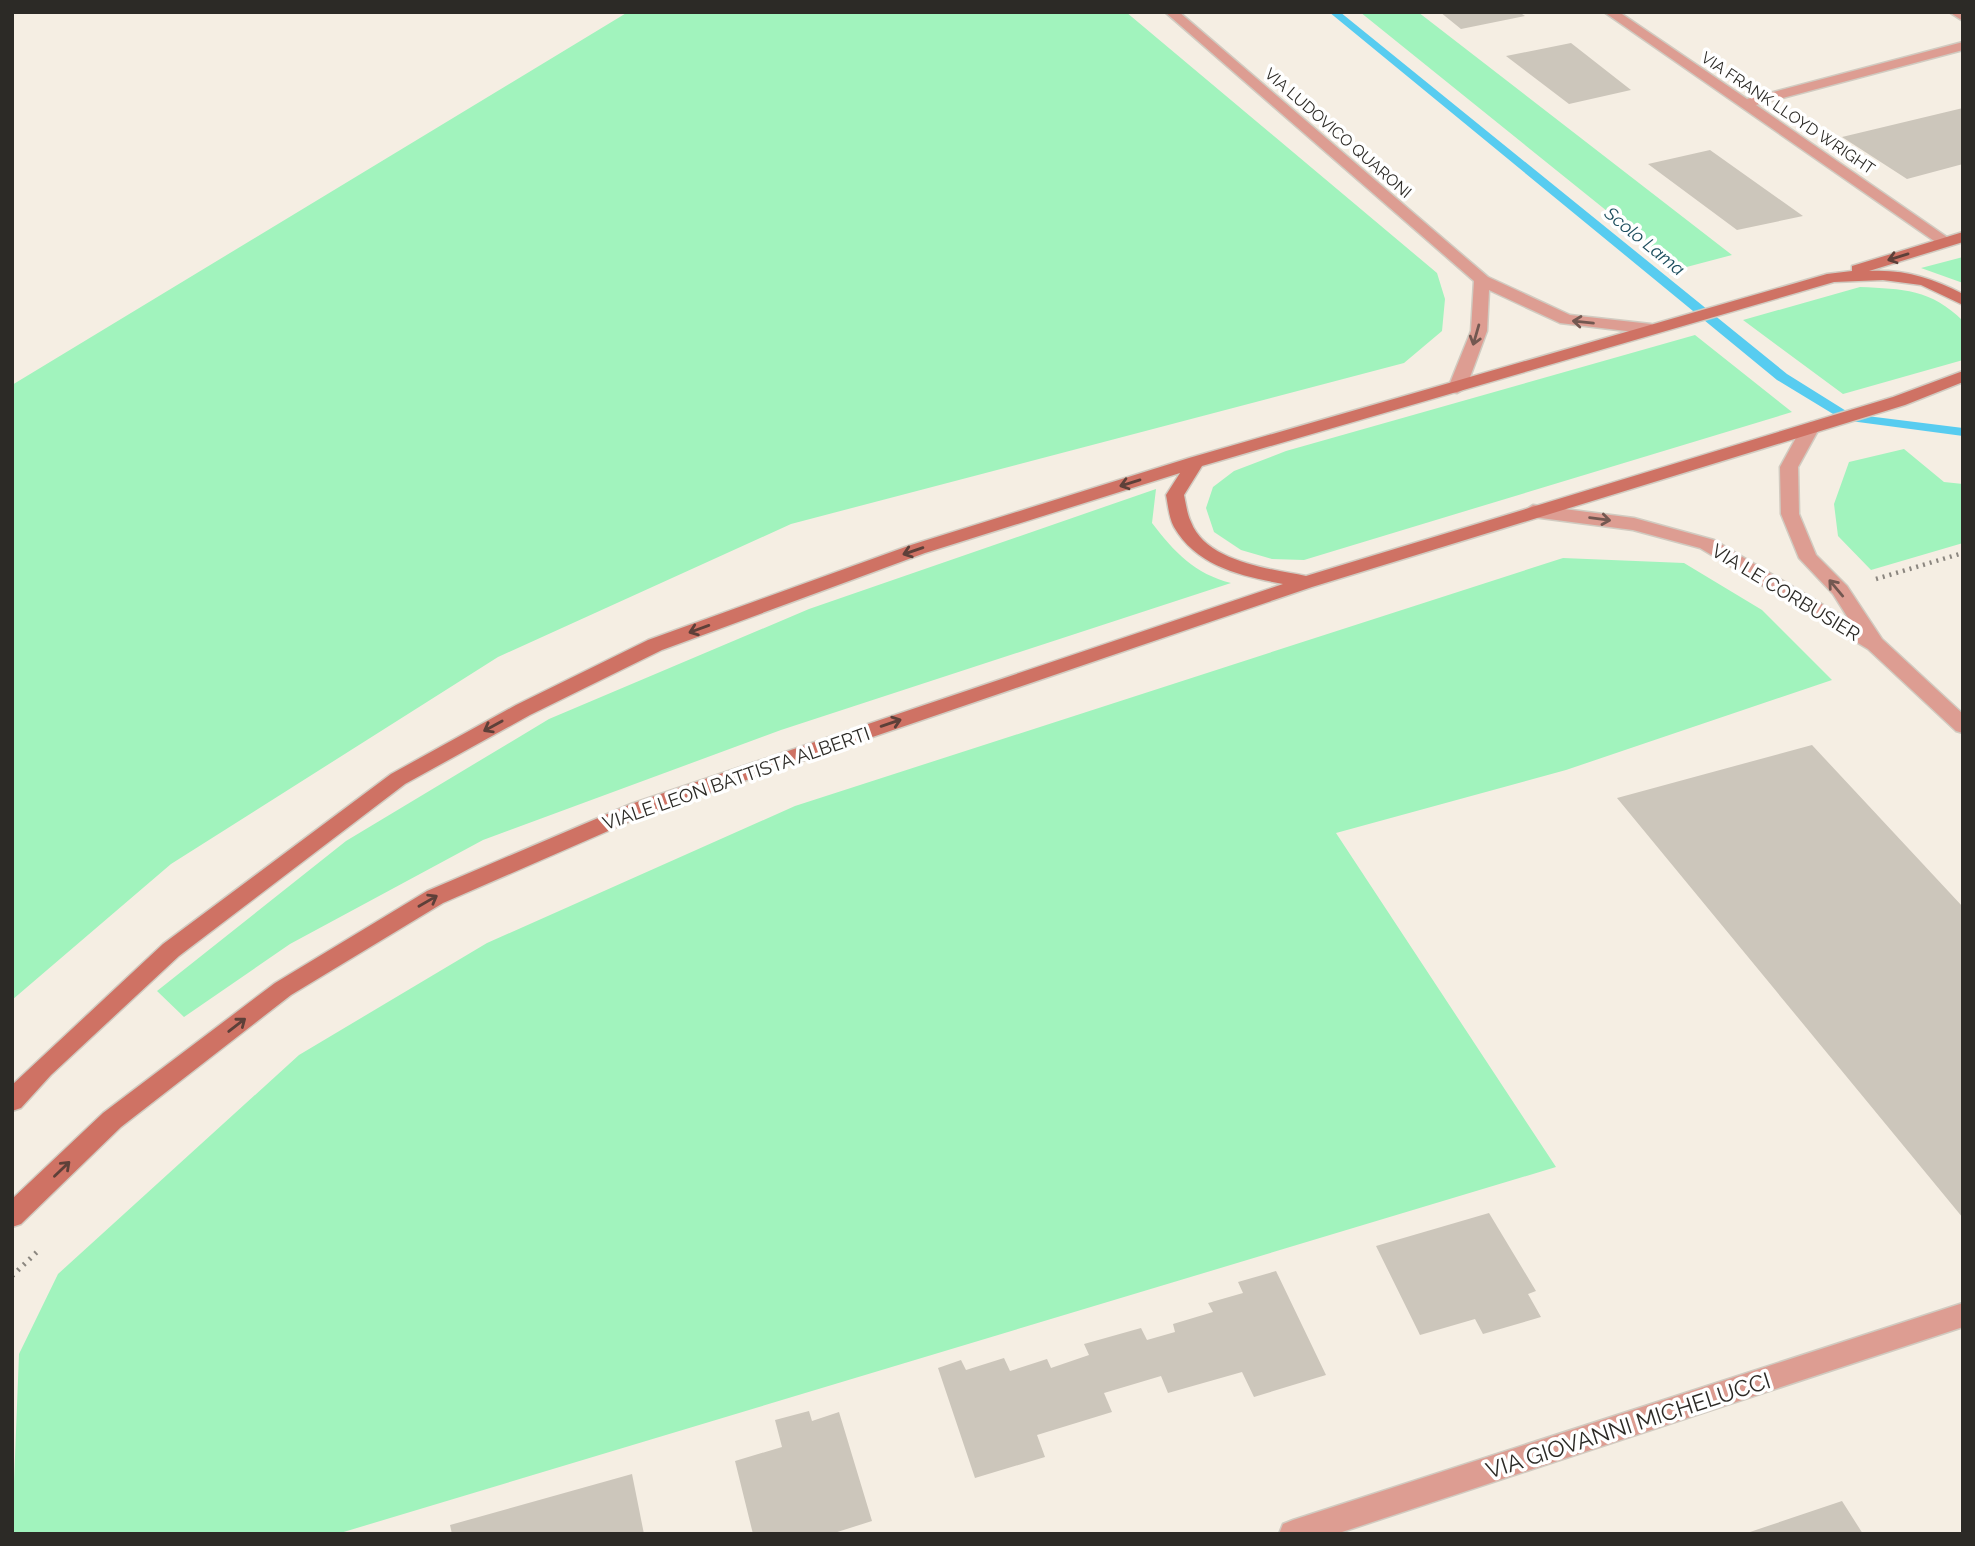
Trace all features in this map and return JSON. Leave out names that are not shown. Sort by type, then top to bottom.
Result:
[{"type":"main road","points":[[12,1101],[43,1068],[171,950],[398,779],[523,710],[655,645],[918,549],[1195,462],[1745,304],[1963,237]]},
{"type":"main road","points":[[1833,277],[1883,275],[1925,281],[1963,300]]},
{"type":"main road","points":[[1811,428],[1899,401],[1963,376]]},
{"type":"main road","name":"VIALE LEON BATTISTA ALBERTI","points":[[12,1216],[112,1120],[272,997],[435,897],[639,809],[1307,582],[1532,511],[1811,428]]},
{"type":"main road","points":[[1195,462],[1175,495],[1182,525],[1199,546],[1238,569],[1307,582]]},
{"type":"street","name":"VIA LUDOVICO QUARONI","points":[[1171,12],[1482,280],[1566,320],[1651,329]]},
{"type":"street","name":"VIA FRANK LLOYD WRIGHT","points":[[1610,12],[1946,242]]},
{"type":"street","points":[[1955,12],[1963,17]]},
{"type":"street","points":[[1744,104],[1963,46]]},
{"type":"street","points":[[1457,388],[1479,331],[1482,280]]},
{"type":"street","name":"VIA LE CORBUSIER","points":[[1811,428],[1788,467],[1790,514],[1808,558],[1840,590],[1875,644]]},
{"type":"street","name":"VIA LE CORBUSIER","points":[[1532,511],[1634,524],[1707,544],[1875,644],[1963,726]]},
{"type":"street","name":"VIA GIOVANNI MICHELUCCI","points":[[1293,1534],[1963,1315]]},
{"type":"path","points":[[1866,582],[1963,553]]},
{"type":"path","points":[[12,1276],[46,1242]]},
{"type":"green space","points":[[628,12],[1126,12],[1437,273],[1445,299],[1442,331],[1404,363],[791,524],[498,657],[171,864],[12,1000],[12,385]]},
{"type":"green space","points":[[1360,12],[1418,12],[1732,255],[1679,269]]},
{"type":"green space","points":[[1963,257],[1963,283],[1921,268]]},
{"type":"green space","points":[[1860,287],[1916,293],[1951,310],[1963,321],[1963,360],[1843,394],[1743,320]]},
{"type":"green space","points":[[1695,335],[1792,412],[1304,560],[1272,559],[1241,550],[1214,532],[1206,508],[1213,487],[1234,471],[1286,451]]},
{"type":"green space","points":[[1904,449],[1944,482],[1963,484],[1963,543],[1871,570],[1838,536],[1834,504],[1849,462]]},
{"type":"green space","points":[[1156,489],[1152,523],[1160,534],[1196,568],[1231,583],[781,730],[483,840],[290,944],[184,1017],[157,991],[346,841],[549,719],[809,609]]},
{"type":"green space","points":[[1563,558],[1684,563],[1762,610],[1832,680],[1566,770],[1336,833],[1556,1167],[337,1534],[12,1534],[19,1354],[58,1274],[299,1055],[487,943],[795,806]]},
{"type":"building","points":[[1440,12],[1519,12],[1525,16],[1461,29]]},
{"type":"building","points":[[1571,43],[1631,90],[1569,104],[1506,56]]},
{"type":"building","points":[[1963,108],[1963,164],[1907,179],[1842,137]]},
{"type":"building","points":[[1710,150],[1803,216],[1737,230],[1648,164]]},
{"type":"building","points":[[1812,745],[1963,907],[1963,1218],[1617,798]]},
{"type":"building","points":[[1489,1213],[1536,1291],[1528,1294],[1541,1317],[1483,1334],[1475,1319],[1420,1335],[1376,1246]]},
{"type":"building","points":[[1276,1271],[1326,1375],[1254,1397],[1242,1372],[1168,1393],[1161,1376],[1104,1393],[1112,1412],[1037,1435],[1045,1457],[975,1478],[938,1368],[961,1360],[966,1370],[1004,1358],[1010,1371],[1047,1359],[1051,1368],[1089,1355],[1084,1344],[1141,1328],[1147,1340],[1175,1332],[1173,1324],[1213,1312],[1208,1303],[1243,1293],[1238,1282]]},
{"type":"building","points":[[809,1411],[812,1421],[839,1412],[872,1521],[831,1534],[753,1534],[735,1461],[782,1447],[775,1420]]},
{"type":"building","points":[[632,1474],[644,1534],[452,1534],[450,1525]]},
{"type":"building","points":[[1842,1501],[1863,1534],[1747,1534],[1747,1533]]},
{"type":"waterway","name":"Scolo Lama","points":[[1334,12],[1782,377],[1848,417],[1963,432]]}]
